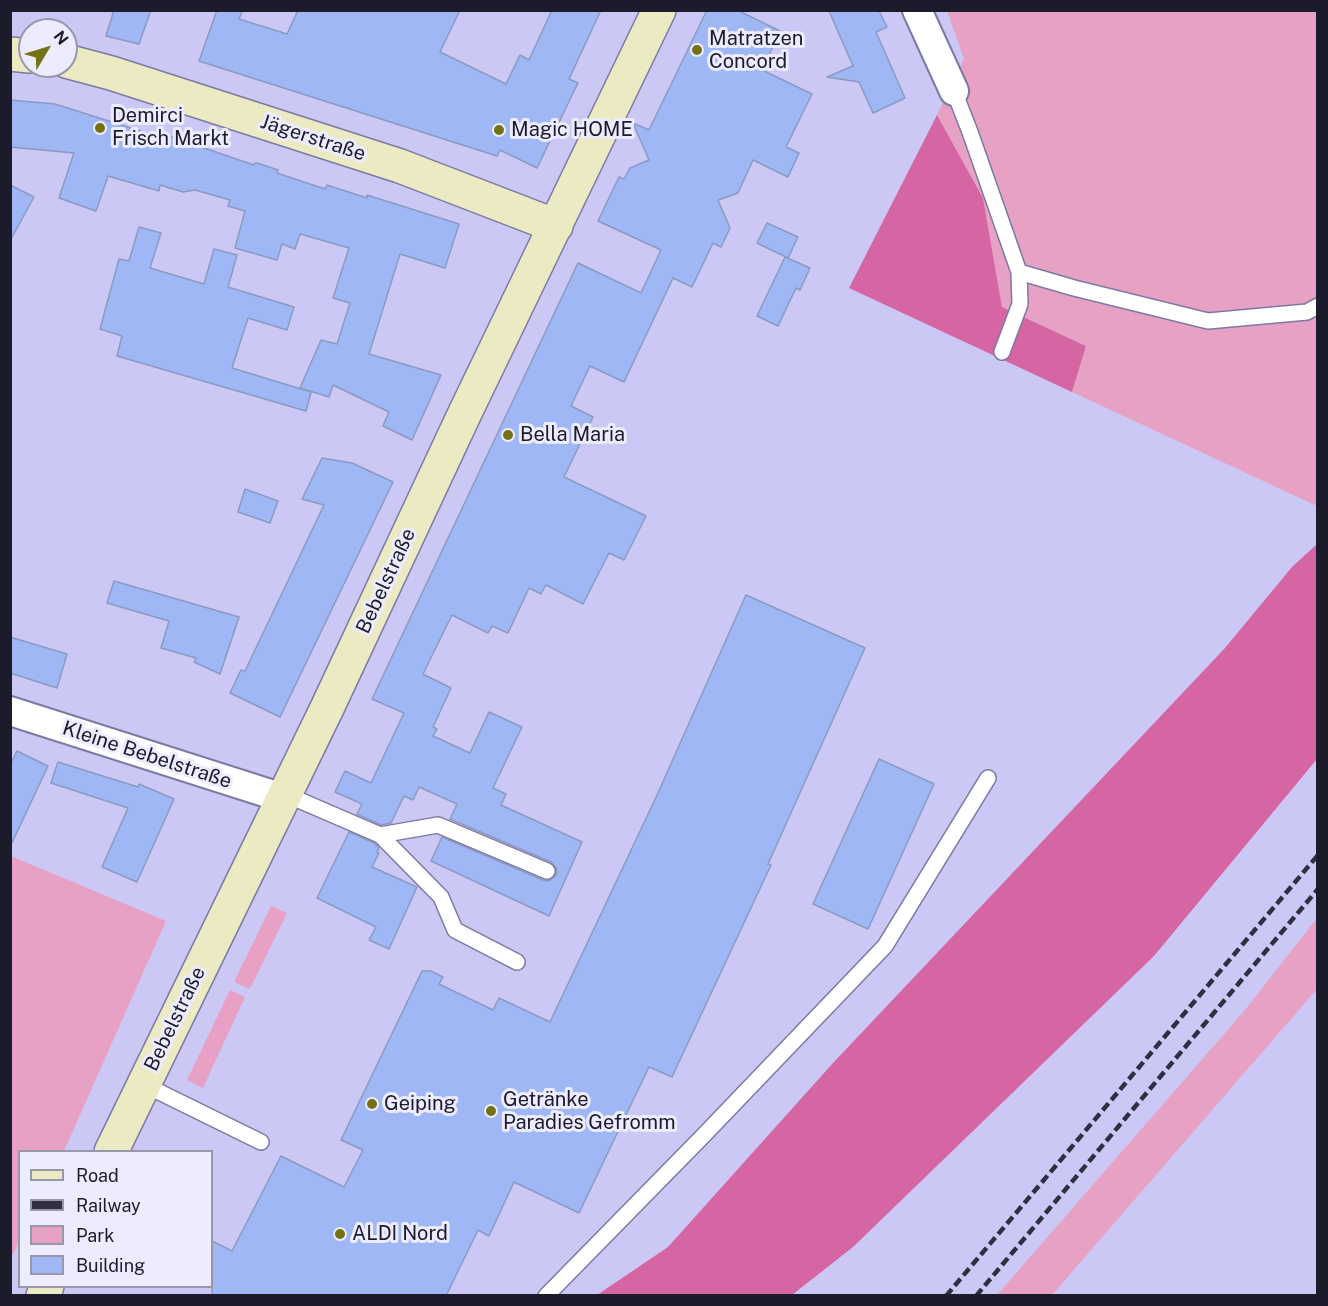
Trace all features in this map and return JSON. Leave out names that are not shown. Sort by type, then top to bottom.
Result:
[{"type":"main road","name":"Bebelstraße","points":[[112,1150],[284,796],[659,10]]},
{"type":"main road","name":"Jägerstraße","points":[[78,64],[400,166],[556,226]]},
{"type":"street","points":[[917,10],[954,91]]},
{"type":"street","name":"Kleine Bebelstraße","points":[[10,711],[284,796]]},
{"type":"lane","points":[[954,91],[1019,272],[1020,304],[1002,352]]},
{"type":"lane","points":[[1019,272],[1208,321],[1307,312],[1317,306]]},
{"type":"lane","points":[[546,1296],[704,1136],[885,946],[988,778]]},
{"type":"lane","points":[[284,796],[380,835],[441,897],[455,930],[517,962]]},
{"type":"lane","points":[[380,835],[438,825],[547,871]]},
{"type":"lane","points":[[144,1084],[261,1142]]},
{"type":"green space","points":[[947,11],[1317,11],[1317,506],[1072,392],[1086,346],[1002,307],[983,198],[937,115],[964,59]]},
{"type":"green space","points":[[11,856],[166,921],[64,1150],[18,1150],[18,1243],[11,1259]]},
{"type":"green space","points":[[271,906],[287,913],[250,989],[234,982]]},
{"type":"green space","points":[[1317,918],[1317,989],[1052,1295],[997,1295],[1245,1010]]},
{"type":"green space","points":[[230,990],[245,997],[203,1088],[187,1080]]},
{"type":"shaded area","points":[[937,115],[983,198],[1002,307],[1086,346],[1072,392],[849,288]]},
{"type":"shaded area","points":[[1317,544],[1317,759],[1154,956],[853,1247],[792,1295],[597,1295],[668,1247],[833,1063],[1225,648],[1292,567]]},
{"type":"building","points":[[114,10],[151,10],[139,44],[106,36]]},
{"type":"building","points":[[217,10],[243,10],[239,19],[287,34],[298,10],[460,10],[440,52],[506,84],[520,55],[529,60],[552,10],[601,10],[569,79],[578,83],[537,168],[500,150],[497,156],[199,61]]},
{"type":"building","points":[[707,10],[737,10],[780,31],[762,70],[812,94],[786,147],[799,153],[788,177],[753,160],[738,193],[718,200],[730,228],[721,247],[713,243],[692,287],[673,278],[624,382],[590,366],[571,406],[593,417],[564,477],[646,516],[624,560],[609,553],[583,604],[546,585],[541,594],[529,588],[508,633],[492,626],[488,633],[452,615],[423,674],[451,688],[433,727],[437,729],[433,736],[470,753],[489,712],[522,727],[493,788],[506,794],[501,805],[582,842],[549,916],[431,861],[442,837],[543,880],[549,881],[556,875],[557,869],[551,862],[450,819],[457,804],[419,787],[413,800],[404,796],[391,823],[381,825],[357,814],[362,804],[335,792],[345,771],[371,783],[404,713],[372,699],[578,263],[641,293],[661,250],[598,221],[619,177],[624,179],[630,168],[649,160],[633,123],[649,130]]},
{"type":"building","points":[[829,11],[879,11],[887,27],[876,32],[905,98],[873,113],[859,82],[827,77],[853,66]]},
{"type":"building","points":[[10,100],[55,104],[156,136],[157,132],[254,165],[257,163],[278,170],[277,173],[325,189],[327,185],[367,198],[367,195],[459,224],[445,268],[400,254],[369,354],[441,375],[412,440],[383,426],[389,412],[333,385],[329,397],[300,388],[321,340],[337,344],[350,303],[333,298],[349,248],[300,234],[295,249],[282,244],[277,260],[235,248],[245,211],[228,206],[230,200],[195,190],[183,192],[160,185],[159,191],[108,176],[96,211],[59,198],[74,153],[10,147]]},
{"type":"building","points":[[10,185],[34,197],[10,241]]},
{"type":"building","points":[[767,223],[798,237],[788,258],[757,243]]},
{"type":"building","points":[[139,227],[161,233],[150,268],[204,284],[214,249],[237,255],[228,287],[294,307],[287,330],[248,318],[232,368],[311,392],[306,411],[117,356],[122,336],[100,329],[119,259],[129,261]]},
{"type":"building","points":[[785,257],[810,268],[800,290],[796,288],[778,326],[757,316]]},
{"type":"building","points":[[322,458],[352,463],[393,482],[280,717],[230,693],[241,670],[245,671],[324,505],[302,499]]},
{"type":"building","points":[[245,489],[278,501],[270,523],[238,512]]},
{"type":"building","points":[[114,581],[239,617],[220,674],[194,662],[196,658],[161,648],[169,621],[107,603]]},
{"type":"building","points":[[746,595],[865,648],[768,864],[771,865],[672,1077],[649,1067],[579,1213],[514,1182],[489,1236],[478,1230],[446,1296],[212,1296],[213,1242],[232,1251],[281,1156],[344,1187],[363,1150],[341,1140],[422,971],[431,971],[443,977],[439,984],[493,1010],[499,998],[550,1022],[658,793]]},
{"type":"building","points":[[10,637],[67,654],[57,688],[10,673]]},
{"type":"building","points":[[17,751],[48,766],[10,847],[10,765]]},
{"type":"building","points":[[879,759],[934,784],[868,929],[813,904]]},
{"type":"building","points":[[58,762],[138,787],[139,784],[174,799],[137,882],[102,867],[128,808],[51,783]]},
{"type":"building","points":[[349,832],[374,843],[379,848],[372,867],[417,887],[389,949],[369,940],[376,927],[317,898]]},
{"type":"railway","points":[[946,1296],[1318,855]]},
{"type":"railway","points":[[976,1296],[1318,889]]},
{"type":"place","name":"Matratzen Concord","points":[[697,50]]},
{"type":"place","name":"Demirci Frisch Markt","points":[[100,128]]},
{"type":"place","name":"Magic HOME","points":[[499,130]]},
{"type":"place","name":"Bella Maria","points":[[508,435]]},
{"type":"place","name":"Geiping","points":[[372,1104]]},
{"type":"place","name":"Getränke Paradies Gefromm","points":[[491,1111]]},
{"type":"place","name":"ALDI Nord","points":[[340,1234]]}]
